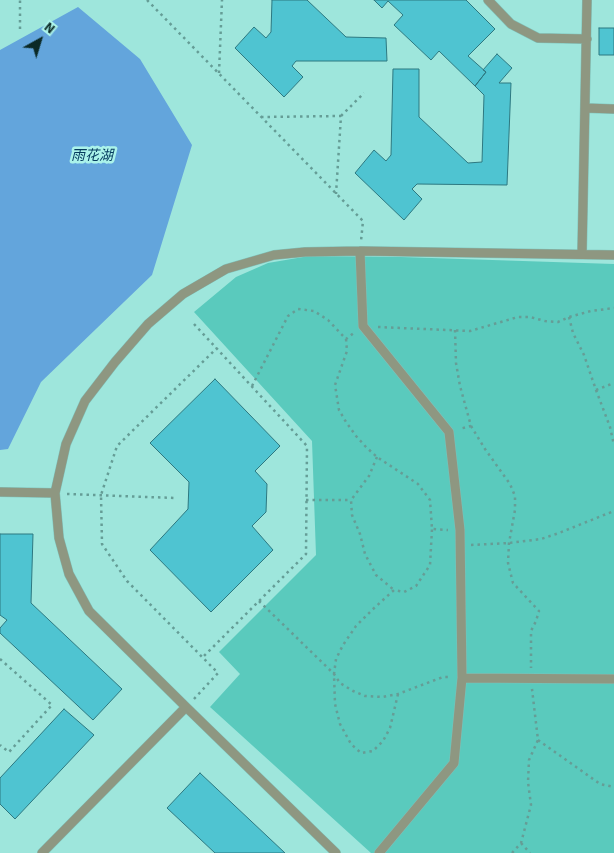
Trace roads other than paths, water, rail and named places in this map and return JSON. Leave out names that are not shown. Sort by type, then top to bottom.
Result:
[{"type":"lane","points":[[488,0],[512,24],[538,38],[586,39]]},
{"type":"lane","points":[[582,254],[587,0]]},
{"type":"lane","points":[[585,108],[614,109]]},
{"type":"lane","points":[[360,251],[363,326],[449,432],[460,530],[462,678],[454,763],[379,853]]},
{"type":"lane","points":[[336,853],[89,611],[69,574],[59,538],[55,493],[66,444],[85,401],[148,324],[183,294],[226,269],[274,255],[305,252],[360,251],[614,255]]},
{"type":"lane","points":[[0,492],[55,493]]},
{"type":"lane","points":[[462,678],[614,679]]},
{"type":"lane","points":[[42,853],[186,707]]},
{"type":"water","name":"雨花湖","points":[[78,7],[140,59],[192,145],[152,275],[41,382],[8,449],[0,450],[0,50]]}]
